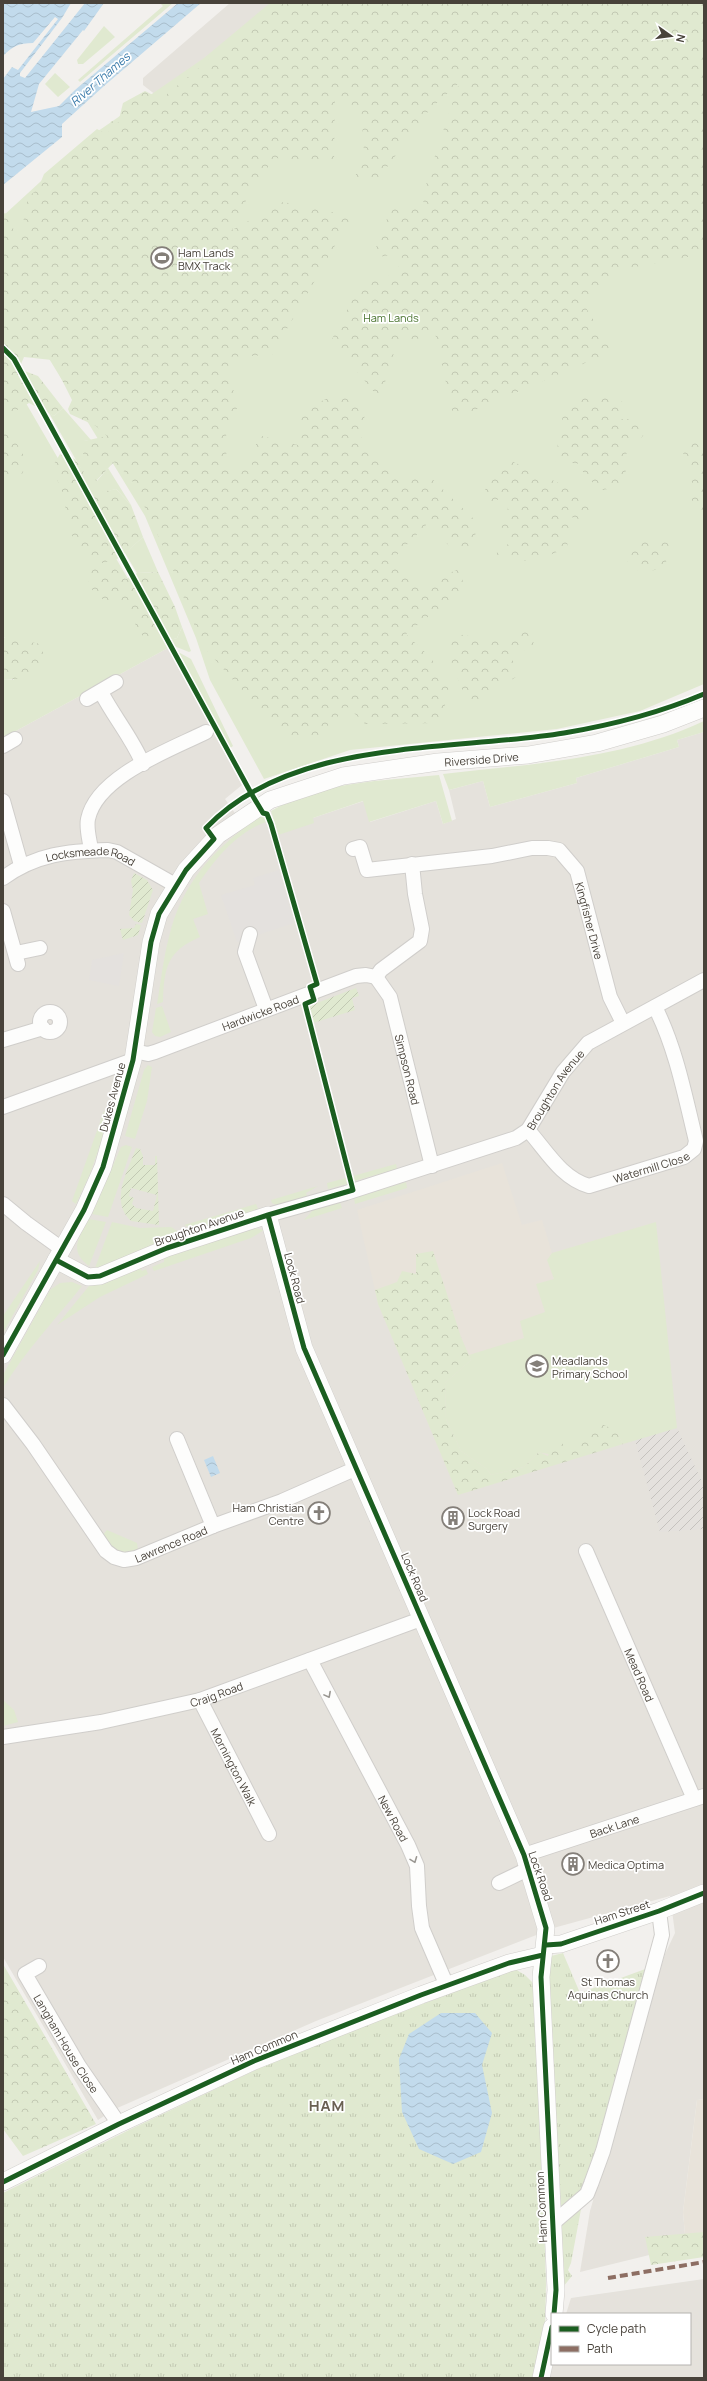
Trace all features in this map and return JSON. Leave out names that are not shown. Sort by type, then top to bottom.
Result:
[{"type":"street","points":[[87,699],[116,682]]},
{"type":"street","points":[[101,692],[116,720],[134,743],[143,764]]},
{"type":"street","name":"Riverside Drive","points":[[259,806],[270,800],[343,776],[438,762],[528,755],[597,743],[663,724],[704,708]]},
{"type":"street","points":[[91,850],[88,820],[100,796],[112,783],[143,764],[206,732]]},
{"type":"street","points":[[3,801],[21,865]]},
{"type":"street","name":"Dukes Avenue","points":[[3,1355],[84,1210],[103,1167],[134,1056],[151,942],[159,914],[186,870],[214,839],[259,806]]},
{"type":"street","name":"Kingfisher Drive","points":[[353,849],[360,847],[367,870],[484,857],[532,848],[559,850],[577,871],[610,997],[623,1022]]},
{"type":"street","name":"Locksmeade Road","points":[[3,878],[21,865],[35,858],[91,850],[117,852],[177,886]]},
{"type":"street","points":[[376,977],[381,970],[420,941],[422,929],[415,894],[412,864]]},
{"type":"street","points":[[3,911],[17,958],[40,948]]},
{"type":"street","points":[[250,934],[245,952],[266,1009]]},
{"type":"street","name":"Hardwicke Road","points":[[3,1107],[134,1056],[155,1052],[356,976],[366,975],[376,977]]},
{"type":"street","name":"Simpson Road","points":[[376,977],[390,997],[432,1166]]},
{"type":"street","name":"Broughton Avenue","points":[[59,1254],[88,1277],[100,1276],[167,1248],[268,1215],[505,1143],[528,1130],[577,1053],[588,1043],[623,1022],[655,1007],[704,980]]},
{"type":"street","name":"Watermill Close","points":[[528,1130],[564,1174],[577,1182],[589,1186],[684,1157],[694,1149],[696,1141],[682,1082],[664,1023],[655,1007]]},
{"type":"street","points":[[3,1040],[43,1028]]},
{"type":"street","points":[[3,1204],[59,1254]]},
{"type":"street","name":"Lock Road","points":[[268,1215],[304,1348],[526,1862],[545,1921],[544,1950]]},
{"type":"street","name":"Lawrence Road","points":[[3,1405],[33,1444],[106,1551],[114,1557],[124,1560],[136,1558],[213,1526],[282,1501],[357,1468]]},
{"type":"street","points":[[177,1439],[213,1526]]},
{"type":"street","name":"Mead Road","points":[[586,1550],[699,1797]]},
{"type":"street","name":"Craig Road","points":[[3,1737],[101,1722],[200,1700],[421,1620]]},
{"type":"street","name":"New Road","points":[[310,1660],[408,1845],[417,1866],[419,1906],[422,1928],[447,1986]]},
{"type":"street","name":"Mornington Walk","points":[[200,1700],[269,1834]]},
{"type":"street","name":"Back Lane","points":[[499,1883],[526,1862],[699,1797]]},
{"type":"street","name":"Ham Street","points":[[544,1950],[704,1894]]},
{"type":"street","name":"Ham Common","points":[[552,2224],[588,2200],[603,2151],[662,1935],[659,1911]]},
{"type":"street","name":"Ham Common","points":[[3,2182],[120,2124],[254,2061],[544,1950],[541,1986],[556,2290],[554,2313]]},
{"type":"street","name":"Langham House Close","points":[[39,1966],[25,1974],[79,2066],[120,2124]]},
{"type":"street","points":[[541,2378],[551,2332]]},
{"type":"shaded area","points":[[230,3],[278,3],[161,99],[143,85],[143,78]]},
{"type":"shaded area","points":[[168,648],[242,785],[225,799],[244,826],[271,811],[278,835],[313,818],[364,801],[370,822],[436,801],[443,824],[456,819],[449,790],[483,781],[490,807],[577,783],[576,778],[679,747],[677,740],[704,732],[704,2099],[697,2100],[683,2212],[686,2246],[580,2272],[590,2211],[665,1954],[675,1933],[670,1896],[557,1927],[316,2021],[115,2109],[98,2120],[3,1957],[3,738]]},
{"type":"shaded area","points":[[279,870],[294,923],[237,942],[221,895],[255,885],[253,878]]},
{"type":"shaded area","points":[[124,953],[119,986],[89,980],[92,960]]},
{"type":"shaded area","name":"Meadlands Primary School","points":[[502,1163],[522,1225],[542,1220],[552,1253],[656,1222],[635,1440],[458,1495],[378,1304],[357,1210]]},
{"type":"shaded area","points":[[677,1428],[704,1486],[704,1529],[660,1532],[635,1440]]},
{"type":"shaded area","points":[[704,2099],[704,2243],[686,2246],[683,2212],[697,2100]]},
{"type":"shaded area","points":[[704,2279],[704,2378],[549,2378],[552,2365],[691,2365],[691,2313],[566,2313],[571,2298]]},
{"type":"green space","points":[[160,3],[173,3],[80,82],[78,80],[163,6]]},
{"type":"green space","name":"Ham Lands","points":[[270,3],[704,3],[704,684],[640,711],[557,729],[350,750],[264,779],[210,680],[196,638],[145,516],[48,357],[26,348],[3,216],[88,138],[204,58]]},
{"type":"green space","name":"Ham Lands","points":[[278,3],[704,3],[704,248],[698,255],[615,271],[586,308],[613,351],[454,419],[435,333],[396,346],[380,399],[331,341],[363,279],[396,275],[403,253],[372,258],[393,203],[422,210],[427,180],[459,83],[430,109],[379,178],[355,177],[364,152],[361,108],[335,99],[334,164],[275,158],[252,188],[232,230],[283,202],[352,216],[272,355],[227,357],[237,408],[224,441],[229,468],[251,468],[258,435],[302,446],[298,414],[335,394],[366,406],[360,448],[396,474],[427,474],[477,522],[474,545],[453,550],[428,523],[391,561],[424,584],[459,569],[465,588],[406,634],[432,659],[449,687],[441,723],[365,724],[348,707],[315,738],[283,736],[202,645],[168,557],[131,478],[114,462],[96,481],[83,458],[84,441],[107,436],[96,426],[70,414],[68,409],[72,400],[52,360],[24,357],[19,369],[38,376],[63,408],[54,416],[29,403],[12,413],[3,402],[3,213],[14,215],[12,247],[20,239],[28,197],[38,189],[44,174],[97,129],[108,135],[111,121],[118,123],[123,103],[145,91],[161,99]]},
{"type":"green space","points":[[104,26],[115,37],[83,64],[78,64],[77,60]]},
{"type":"green space","points":[[55,73],[70,87],[58,97],[45,84]]},
{"type":"green space","points":[[5,367],[168,648],[3,738],[3,679],[14,680],[5,637],[3,637],[3,368]]},
{"type":"green space","points":[[610,393],[628,406],[620,419],[638,419],[646,431],[638,443],[627,443],[625,485],[603,490],[584,476],[581,464],[555,461],[563,414],[584,398]]},
{"type":"green space","points":[[63,408],[91,440],[84,441],[97,481],[108,468],[131,505],[116,489],[98,494],[91,486],[49,413],[54,416]]},
{"type":"green space","points":[[3,426],[14,439],[27,461],[21,477],[3,477]]},
{"type":"green space","points":[[695,442],[704,451],[704,512],[692,508],[692,467],[685,459],[682,449]]},
{"type":"green space","points":[[60,454],[75,459],[98,493],[116,489],[131,505],[143,537],[120,558],[102,563],[84,553],[71,534],[61,487],[51,469]]},
{"type":"green space","points":[[505,458],[591,498],[591,511],[582,520],[571,517],[567,548],[538,559],[523,561],[494,555],[512,541],[501,529],[508,508],[505,497],[489,503],[483,493]]},
{"type":"green space","points":[[646,536],[674,545],[663,568],[641,573],[626,560]]},
{"type":"green space","points":[[143,537],[158,572],[137,573],[125,553]]},
{"type":"green space","points":[[112,566],[126,579],[137,573],[158,572],[175,607],[182,627],[177,638],[165,641],[155,641],[141,635],[135,631],[136,612],[125,607],[107,603],[88,586],[91,568]]},
{"type":"green space","points":[[182,627],[191,651],[189,652],[174,646],[170,640],[177,638]]},
{"type":"green space","points":[[526,630],[535,645],[512,656],[516,677],[469,706],[450,659],[451,633],[505,642]]},
{"type":"green space","points":[[3,637],[41,644],[44,657],[26,675],[16,679],[3,679]]},
{"type":"green space","points":[[180,653],[191,659],[233,746],[229,749],[178,654]]},
{"type":"green space","points":[[704,721],[704,732],[677,740],[679,747],[576,778],[577,783],[490,807],[483,781],[449,790],[443,774],[543,763],[609,752],[642,744],[673,734]]},
{"type":"green space","points":[[439,775],[452,821],[443,824],[436,801],[369,822],[363,801],[313,818],[314,823],[278,835],[271,811],[291,801],[332,788],[353,784]]},
{"type":"green space","points":[[263,814],[266,822],[236,839],[212,865],[199,883],[208,914],[193,919],[200,937],[180,948],[174,955],[166,970],[163,1002],[157,1004],[167,945],[175,917],[192,882],[216,852],[246,826]]},
{"type":"green space","points":[[134,873],[147,880],[153,890],[142,923],[134,921],[129,915],[133,890],[131,881]]},
{"type":"green space","points":[[136,924],[141,925],[138,935],[123,940],[120,929],[134,928]]},
{"type":"green space","points":[[356,988],[359,996],[352,998],[355,1010],[313,1023],[309,1006]]},
{"type":"green space","points":[[162,1006],[171,1032],[160,1037],[155,1036],[152,1032],[156,1008]]},
{"type":"green space","points":[[148,1065],[152,1067],[147,1101],[135,1139],[125,1136],[144,1070]]},
{"type":"green space","points":[[104,1111],[110,1116],[90,1174],[76,1204],[72,1201]]},
{"type":"green space","points":[[126,1145],[132,1147],[108,1217],[92,1214],[121,1147]]},
{"type":"green space","points":[[136,1148],[140,1149],[143,1156],[143,1165],[155,1165],[155,1156],[157,1156],[159,1225],[131,1221],[121,1204],[122,1186]],"holes":[[[131,1188],[157,1195],[153,1211],[136,1208],[132,1204],[134,1198],[129,1196]]]},
{"type":"green space","points":[[396,1164],[397,1169],[354,1181],[353,1176]]},
{"type":"green space","points":[[346,1178],[347,1184],[328,1189],[327,1183]]},
{"type":"green space","points":[[406,1182],[407,1188],[355,1204],[354,1198]]},
{"type":"green space","points":[[318,1186],[306,1193],[307,1196],[276,1205],[272,1203],[271,1200]]},
{"type":"green space","points":[[340,1202],[342,1208],[304,1220],[313,1210]]},
{"type":"green space","points":[[256,1204],[258,1209],[195,1230],[184,1225]]},
{"type":"green space","points":[[89,1219],[106,1222],[89,1266],[79,1255],[77,1244]]},
{"type":"green space","points":[[112,1222],[140,1228],[171,1227],[183,1235],[142,1249],[105,1266],[95,1268]]},
{"type":"green space","points":[[656,1222],[677,1428],[623,1444],[616,1431],[593,1427],[586,1441],[582,1445],[570,1451],[557,1454],[539,1452],[524,1467],[491,1475],[487,1469],[461,1451],[446,1419],[445,1383],[471,1360],[469,1355],[524,1338],[520,1321],[545,1312],[536,1284],[554,1279],[547,1260],[552,1253]]},
{"type":"green space","points":[[255,1228],[264,1230],[251,1238],[154,1271],[152,1267],[164,1262],[164,1258]]},
{"type":"green space","points":[[433,1251],[461,1337],[471,1360],[445,1383],[446,1419],[461,1451],[487,1469],[491,1475],[524,1467],[539,1452],[548,1456],[552,1441],[561,1441],[567,1452],[585,1441],[593,1427],[600,1423],[616,1431],[623,1444],[458,1495],[378,1304],[375,1290],[397,1282],[402,1271],[416,1274],[416,1254]]},
{"type":"green space","points":[[40,1261],[38,1270],[3,1333],[3,1316]]},
{"type":"green space","points":[[140,1267],[142,1271],[146,1269],[148,1274],[100,1297],[57,1325],[89,1286],[104,1284]]},
{"type":"green space","points":[[72,1282],[82,1286],[31,1348],[3,1388],[3,1375],[50,1290],[60,1283]]},
{"type":"green space","points":[[107,1530],[137,1543],[138,1551],[126,1553],[117,1551],[102,1536]]},
{"type":"green space","points":[[3,1700],[14,1710],[18,1722],[3,1726]]},
{"type":"green space","points":[[563,1953],[580,1993],[648,1968],[622,2055],[601,2139],[587,2177],[571,2263],[568,2270],[572,2276],[563,2287],[560,2185],[547,2009],[551,1956]]},
{"type":"green space","points":[[3,1964],[96,2124],[23,2156],[3,2129]]},
{"type":"green space","points":[[515,1969],[525,1975],[533,1983],[540,2084],[546,2285],[545,2327],[534,2378],[3,2378],[3,2193],[131,2129],[289,2054]]},
{"type":"green space","points":[[704,2232],[704,2257],[651,2265],[645,2237]]},
{"type":"water","name":"River Thames","points":[[3,3],[71,3],[62,18],[20,73],[20,76],[25,78],[85,3],[104,3],[84,31],[83,30],[39,84],[31,112],[59,106],[75,90],[178,3],[201,3],[62,124],[62,137],[3,185],[3,79],[12,67],[18,70],[58,19],[55,17],[33,43],[16,46],[3,56]]},
{"type":"water","points":[[213,1456],[220,1473],[211,1477],[204,1460]]},
{"type":"water","points":[[441,2013],[475,2013],[492,2033],[482,2065],[492,2113],[481,2152],[453,2164],[419,2149],[402,2112],[399,2059],[409,2034]]},
{"type":"marked path","points":[[608,2278],[704,2262]]},
{"type":"cycle path","points":[[3,348],[14,359],[251,793],[263,813],[267,814],[317,984],[310,987],[314,1000],[305,1004],[353,1190],[268,1215],[167,1248],[100,1276],[88,1277],[56,1260]]},
{"type":"cycle path","points":[[3,1355],[84,1210],[103,1167],[133,1060],[151,942],[159,914],[186,870],[214,839],[206,828],[242,799],[282,777],[327,763],[423,747],[519,739],[582,730],[653,713],[704,694]]},
{"type":"cycle path","points":[[268,1215],[304,1348],[524,1855],[546,1928],[541,1977],[556,2290],[554,2313]]},
{"type":"cycle path","points":[[546,1945],[561,1944],[659,1911],[704,1893]]},
{"type":"cycle path","points":[[3,2182],[119,2124],[254,2061],[421,1995],[509,1963],[543,1955]]},
{"type":"cycle path","points":[[541,2378],[551,2332]]},
{"type":"place","name":"Ham Lands BMX Track","points":[[162,258]]},
{"type":"place","name":"Meadlands Primary School","points":[[537,1366]]},
{"type":"place","name":"Ham Christian Centre","points":[[319,1513]]},
{"type":"place","name":"Lock Road Surgery","points":[[453,1518]]},
{"type":"place","name":"Medica Optima","points":[[573,1864]]},
{"type":"place","name":"St Thomas Aquinas Church","points":[[608,1961]]},
{"type":"district","name":"HAM","points":[[327,2105]]}]
